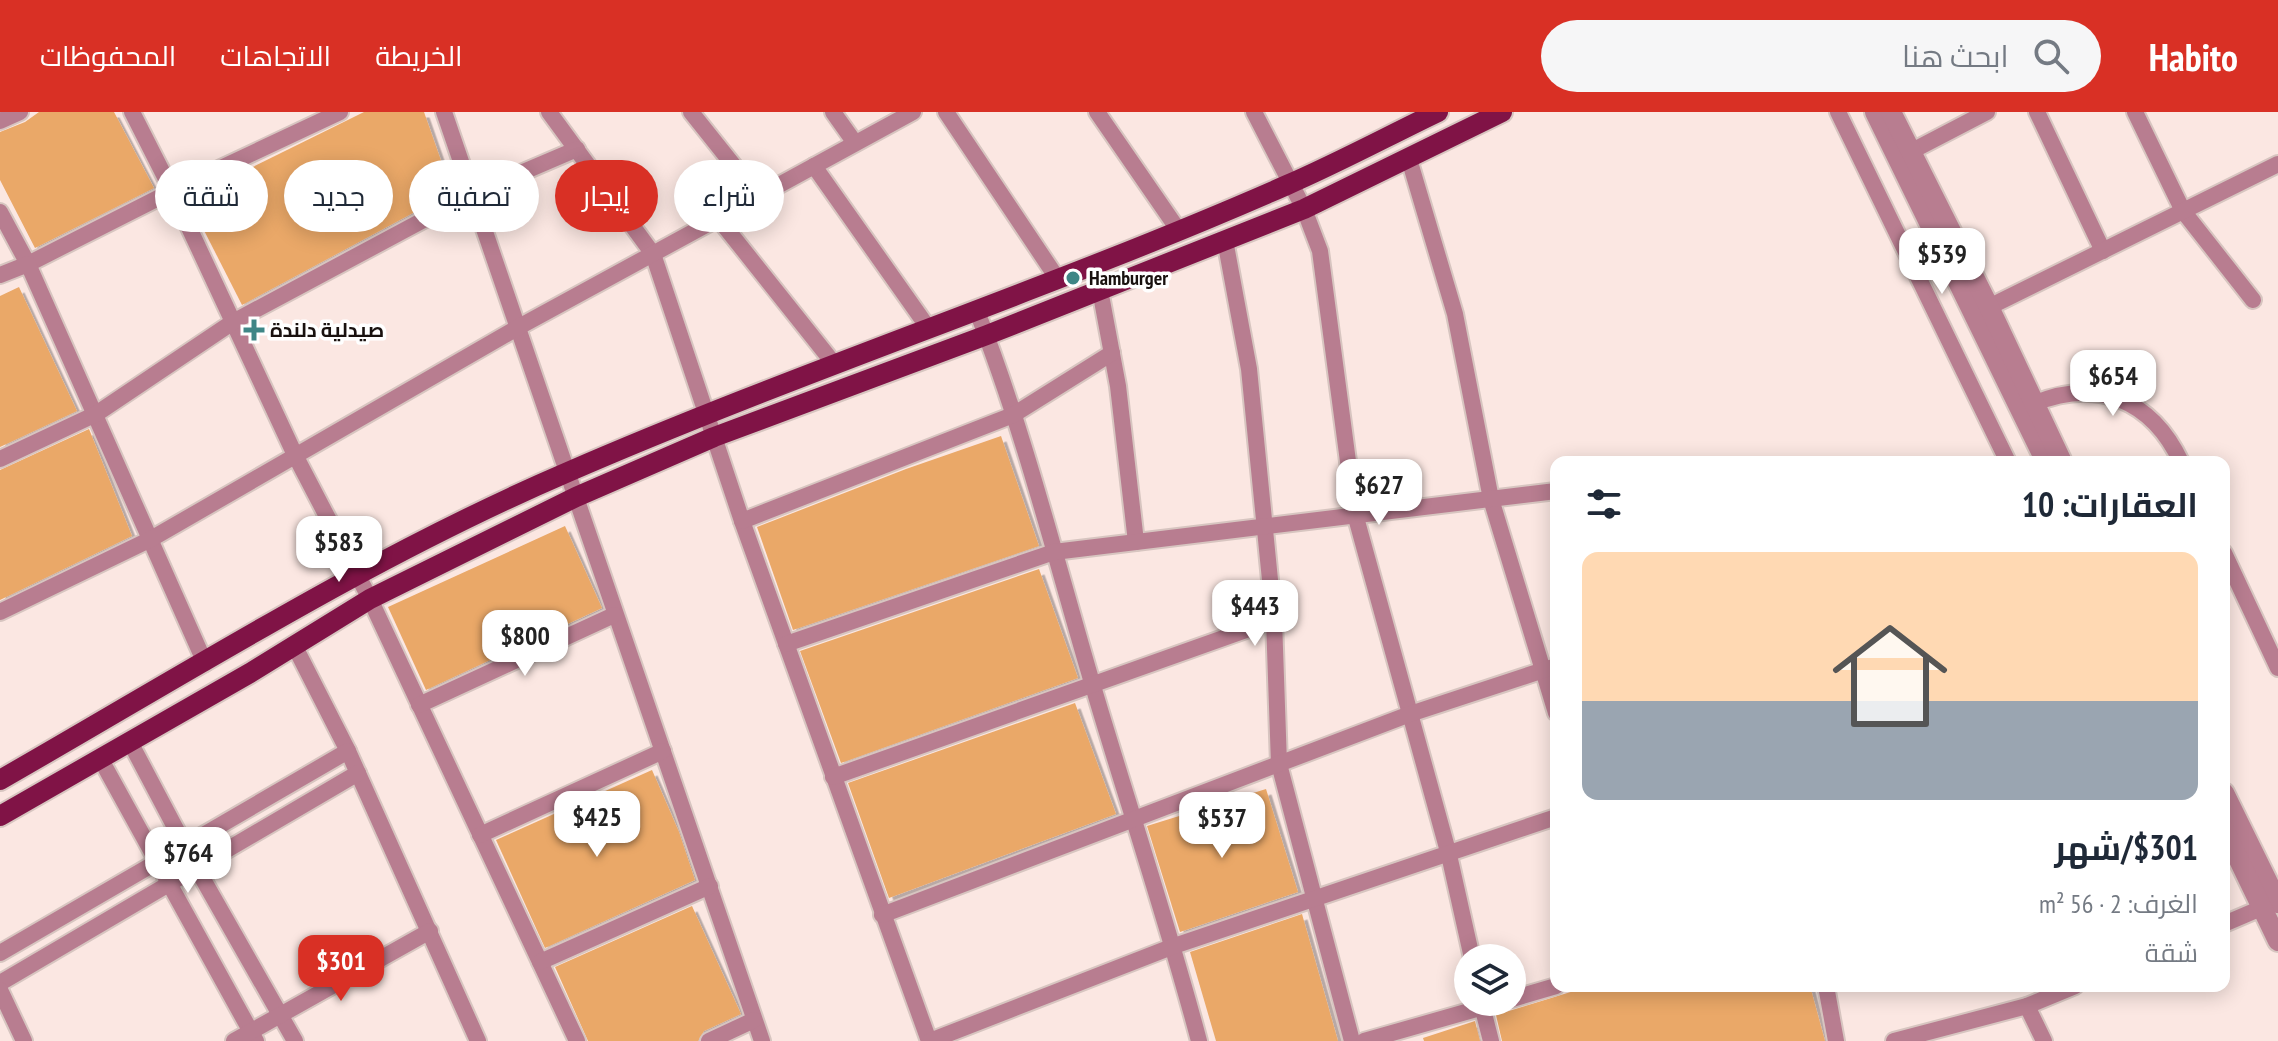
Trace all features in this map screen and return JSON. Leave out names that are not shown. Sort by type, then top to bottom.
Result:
[{"type":"main road","points":[[0,780],[358,576],[429,538],[566,473],[706,414],[1179,231],[1291,184],[1438,112]]},
{"type":"main road","points":[[0,816],[370,599],[576,497],[714,437],[987,335],[1304,209],[1502,112]]},
{"type":"street","points":[[0,121],[20,112]]},
{"type":"street","points":[[132,112],[156,160]]},
{"type":"street","points":[[238,160],[340,112]]},
{"type":"street","points":[[444,112],[460,160]]},
{"type":"street","points":[[549,112],[653,254],[742,521],[930,1041],[1174,946],[1550,819]]},
{"type":"street","points":[[691,112],[729,160]]},
{"type":"street","points":[[833,112],[855,143]]},
{"type":"street","points":[[784,182],[913,112]]},
{"type":"street","points":[[946,112],[1057,278]]},
{"type":"street","points":[[1097,112],[1179,231]]},
{"type":"street","points":[[1254,112],[1304,209],[1320,251],[1355,514],[1449,855],[1469,944]]},
{"type":"street","points":[[1838,112],[2005,456]]},
{"type":"street","points":[[1875,112],[2043,456]]},
{"type":"street","points":[[1891,112],[1989,307],[2059,456]]},
{"type":"street","points":[[1912,151],[1987,112]]},
{"type":"street","points":[[2037,112],[2103,251]]},
{"type":"street","points":[[2135,112],[2183,211],[2253,300]]},
{"type":"street","points":[[539,165],[577,149]]},
{"type":"street","points":[[882,915],[1410,714],[1549,669],[1491,499],[1455,314],[1409,159]]},
{"type":"street","points":[[1989,307],[2278,164]]},
{"type":"street","points":[[814,166],[929,329]]},
{"type":"street","points":[[0,275],[155,200]]},
{"type":"street","points":[[0,212],[28,264],[205,663]]},
{"type":"street","points":[[0,459],[96,414],[233,322],[409,228]]},
{"type":"street","points":[[191,232],[295,455],[370,599],[577,1041]]},
{"type":"street","points":[[485,232],[762,1041]]},
{"type":"street","points":[[0,612],[151,539],[517,328],[693,232]]},
{"type":"street","points":[[729,232],[835,365]]},
{"type":"street","points":[[1225,240],[1249,369],[1274,620],[1279,764],[1352,1041]]},
{"type":"street","points":[[1100,290],[1118,386],[1136,542]]},
{"type":"street","points":[[976,309],[1013,415],[1132,819],[1174,946],[1199,1041]]},
{"type":"street","points":[[742,521],[1013,415],[1112,353]]},
{"type":"street","points":[[2033,404],[2070,393],[2108,395],[2126,402],[2157,424],[2178,456]]},
{"type":"street","points":[[786,644],[1054,552],[1550,492]]},
{"type":"street","points":[[2230,566],[2278,668]]},
{"type":"street","points":[[419,705],[614,615]]},
{"type":"street","points":[[833,777],[1274,620]]},
{"type":"street","points":[[294,645],[348,751],[478,1041]]},
{"type":"street","points":[[130,742],[196,867],[295,1041]]},
{"type":"street","points":[[0,953],[348,751]]},
{"type":"street","points":[[480,835],[663,751]]},
{"type":"street","points":[[100,758],[254,1036]]},
{"type":"street","points":[[0,983],[358,773]]},
{"type":"street","points":[[2230,806],[2274,903],[2278,941]]},
{"type":"street","points":[[2230,838],[2274,903]]},
{"type":"street","points":[[540,962],[710,886]]},
{"type":"street","points":[[2230,921],[2274,903]]},
{"type":"street","points":[[234,1041],[254,1036],[280,1014],[430,931]]},
{"type":"street","points":[[1526,995],[1550,988]]},
{"type":"street","points":[[0,990],[24,1041]]},
{"type":"street","points":[[1827,992],[1836,1041]]},
{"type":"street","points":[[1894,1041],[2027,1006],[2061,992]]},
{"type":"street","points":[[2027,1006],[2044,1041]]},
{"type":"street","points":[[1364,1041],[1454,1014]]},
{"type":"street","points":[[1485,1016],[1491,1041]]},
{"type":"street","points":[[709,1041],[754,1020]]},
{"type":"building","points":[[39,112],[114,112],[154,188],[35,248],[0,180],[0,132],[25,122]]},
{"type":"building","points":[[364,112],[424,112],[441,160],[409,160],[409,215],[393,224],[393,160],[284,160],[284,232],[378,232],[242,305],[205,232],[268,232],[267,160]]},
{"type":"building","points":[[19,287],[77,411],[0,447],[0,296]]},
{"type":"building","points":[[89,429],[132,536],[0,600],[0,470]]},
{"type":"building","points":[[1001,436],[1039,546],[793,630],[757,527]]},
{"type":"building","points":[[565,526],[602,608],[426,690],[388,607]]},
{"type":"building","points":[[1039,569],[1078,678],[841,763],[800,651]]},
{"type":"building","points":[[1075,703],[1116,814],[889,898],[848,783]]},
{"type":"building","points":[[652,770],[679,832],[695,880],[545,948],[496,840]]},
{"type":"building","points":[[1266,789],[1298,892],[1180,932],[1147,826]]},
{"type":"building","points":[[692,906],[741,1014],[704,1031],[698,1041],[588,1041],[555,967]]},
{"type":"building","points":[[1302,914],[1338,1041],[1216,1041],[1190,952]]},
{"type":"building","points":[[1571,992],[1812,992],[1825,1041],[1502,1041],[1496,1016],[1526,1016],[1526,1006]]},
{"type":"building","points":[[1475,1021],[1480,1041],[1424,1041],[1423,1038]]},
{"type":"place","name":"Hamburger","points":[[1073,278]]},
{"type":"place","name":"صيدلية دلندة","points":[[254,330]]}]
